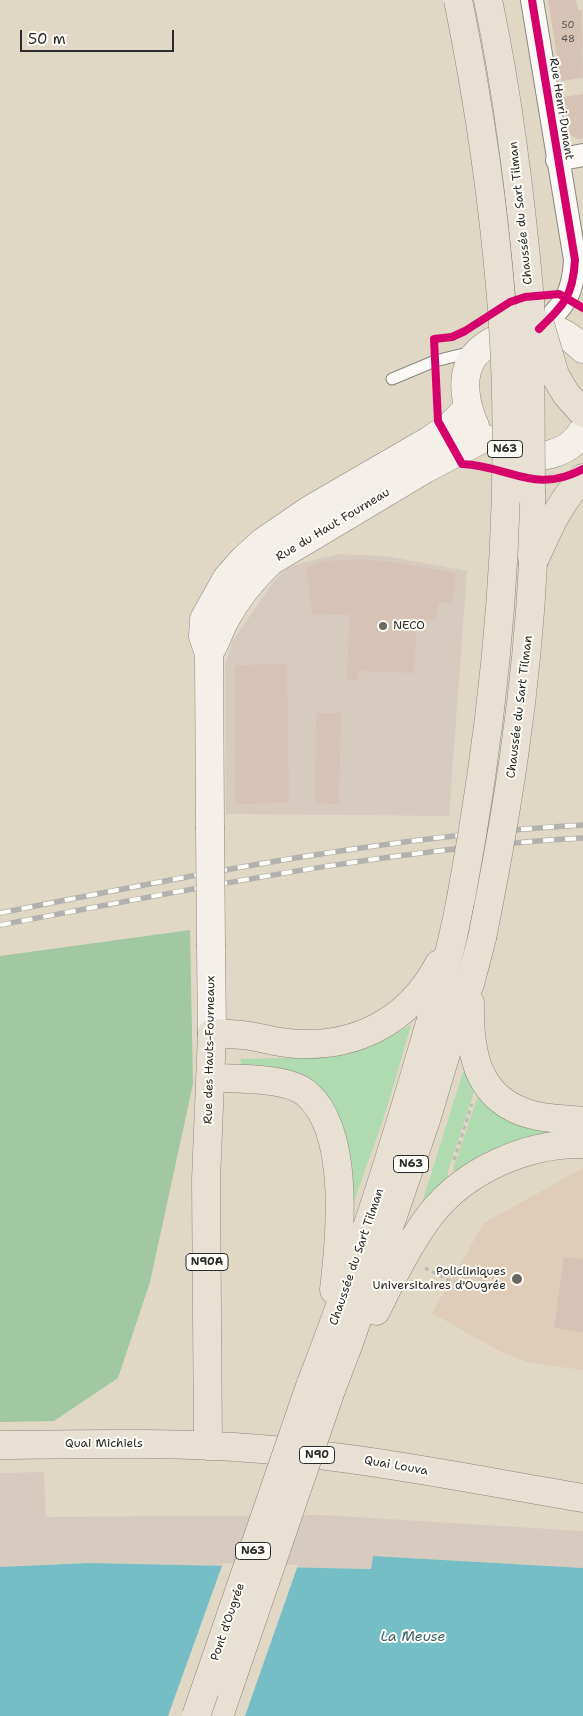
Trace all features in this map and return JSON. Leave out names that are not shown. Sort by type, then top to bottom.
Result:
[{"type":"main road","name":"Chaussée du Sart Tilman","points":[[339,1342],[454,937],[476,820],[497,644],[503,558],[506,431],[502,312],[490,189],[474,78],[458,0]]},
{"type":"main road","name":"Chaussée du Sart Tilman","points":[[320,1388],[426,1120],[460,1007],[470,984],[482,938],[518,740],[533,564],[531,540],[530,300],[518,178],[502,66],[488,0]]},
{"type":"main road","points":[[530,300],[545,334],[555,375],[566,394],[583,413]]},
{"type":"main road","points":[[579,447],[540,456],[521,456],[497,447],[484,438],[474,426],[467,409],[468,371],[471,360],[480,349],[509,334],[539,329],[557,330],[580,343]]},
{"type":"main road","name":"Rue du Haut Fourneau","points":[[209,654],[203,636],[204,619],[227,578],[243,560],[264,541],[311,509],[448,428],[467,409]]},
{"type":"main road","name":"Rue du Haut Fourneau","points":[[209,654],[238,599],[254,578],[272,561],[425,469],[484,438]]},
{"type":"main road","points":[[533,564],[554,515],[569,492],[583,478]]},
{"type":"main road","name":"Rue des Hauts-Fourneaux","points":[[208,1446],[206,1180],[212,1033],[209,654]]},
{"type":"main road","points":[[212,1033],[250,1036],[288,1043],[337,1043],[366,1034],[391,1020],[416,998],[436,969],[454,937]]},
{"type":"main road","points":[[470,984],[472,1054],[478,1071],[491,1089],[504,1102],[527,1113],[583,1121]]},
{"type":"main road","points":[[210,1078],[284,1084],[307,1094],[323,1115],[333,1147],[341,1219],[339,1342]]},
{"type":"main road","points":[[339,1342],[375,1313],[394,1275],[432,1214],[461,1186],[481,1172],[525,1152],[550,1146],[583,1144]]},
{"type":"main road","name":"Pont d'Ougrée","points":[[196,1716],[320,1388]]},
{"type":"main road","name":"Pont d'Ougrée","points":[[219,1716],[320,1388]]},
{"type":"main road","name":"Quai Michiels","points":[[0,1445],[208,1446]]},
{"type":"main road","name":"Quai Louva","points":[[208,1446],[261,1449],[352,1459],[583,1498]]},
{"type":"street","name":"Rue Henri Dunant","points":[[532,0],[572,237],[574,283],[564,304],[539,329]]},
{"type":"street","points":[[558,160],[583,154]]},
{"type":"lane","points":[[392,379],[429,363],[460,357],[480,349]]},
{"type":"path","points":[[451,1167],[473,1100]]},
{"type":"path","points":[[423,1267],[452,1282],[473,1284]]},
{"type":"shaded area","points":[[339,554],[386,556],[467,571],[449,816],[226,814],[225,665],[232,642],[273,582],[288,568]]},
{"type":"shaded area","name":"Policliniques Universitaires d'Ougrée","points":[[583,1168],[583,1370],[530,1363],[503,1353],[432,1313],[484,1223]]},
{"type":"shaded area","points":[[44,1472],[46,1517],[323,1515],[583,1531],[583,1568],[373,1556],[372,1569],[88,1563],[0,1567],[0,1473]]},
{"type":"green space","points":[[190,930],[193,1084],[150,1282],[118,1378],[54,1421],[0,1422],[0,956]]},
{"type":"green space","points":[[411,1025],[386,1111],[352,1207],[348,1189],[288,1071],[265,1066],[242,1065],[240,1059],[325,1057],[348,1054],[372,1046]]},
{"type":"green space","points":[[467,1069],[477,1083],[448,1171],[448,1175],[454,1183],[421,1206],[463,1072]]},
{"type":"green space","points":[[479,1092],[583,1128],[460,1177],[453,1169]]},
{"type":"water","name":"La Meuse","points":[[373,1556],[583,1568],[583,1716],[0,1716],[0,1567],[88,1563],[371,1569]]},
{"type":"pier","points":[[223,1563],[298,1565],[245,1716],[168,1716]]},
{"type":"building","points":[[548,0],[576,0],[578,10],[582,10],[583,78],[561,81]]},
{"type":"building","points":[[583,94],[583,138],[577,139],[569,134],[563,97]]},
{"type":"building","name":"NECO","points":[[360,559],[394,562],[456,573],[453,603],[438,602],[437,620],[417,619],[414,673],[358,671],[358,680],[347,680],[349,615],[312,614],[306,567],[327,561]]},
{"type":"building","points":[[287,664],[289,803],[235,804],[234,665]]},
{"type":"building","points":[[316,713],[341,713],[339,804],[315,803]]},
{"type":"building","points":[[564,1257],[583,1259],[583,1332],[554,1328]]},
{"type":"railway","points":[[0,913],[217,871],[290,859],[436,838],[509,830],[583,825]]},
{"type":"railway","points":[[0,925],[290,872],[363,861],[509,843],[583,838]]},
{"type":"cycle path","points":[[532,0],[575,260],[572,283],[566,299],[539,329]]},
{"type":"cycle path","points":[[583,308],[559,294],[525,297],[510,302],[465,331],[452,337],[434,339],[438,421],[462,464],[536,479],[566,476],[583,469]]},
{"type":"place","name":"NECO","points":[[383,626]]},
{"type":"place","name":"Policliniques Universitaires d'Ougrée","points":[[517,1279]]}]
